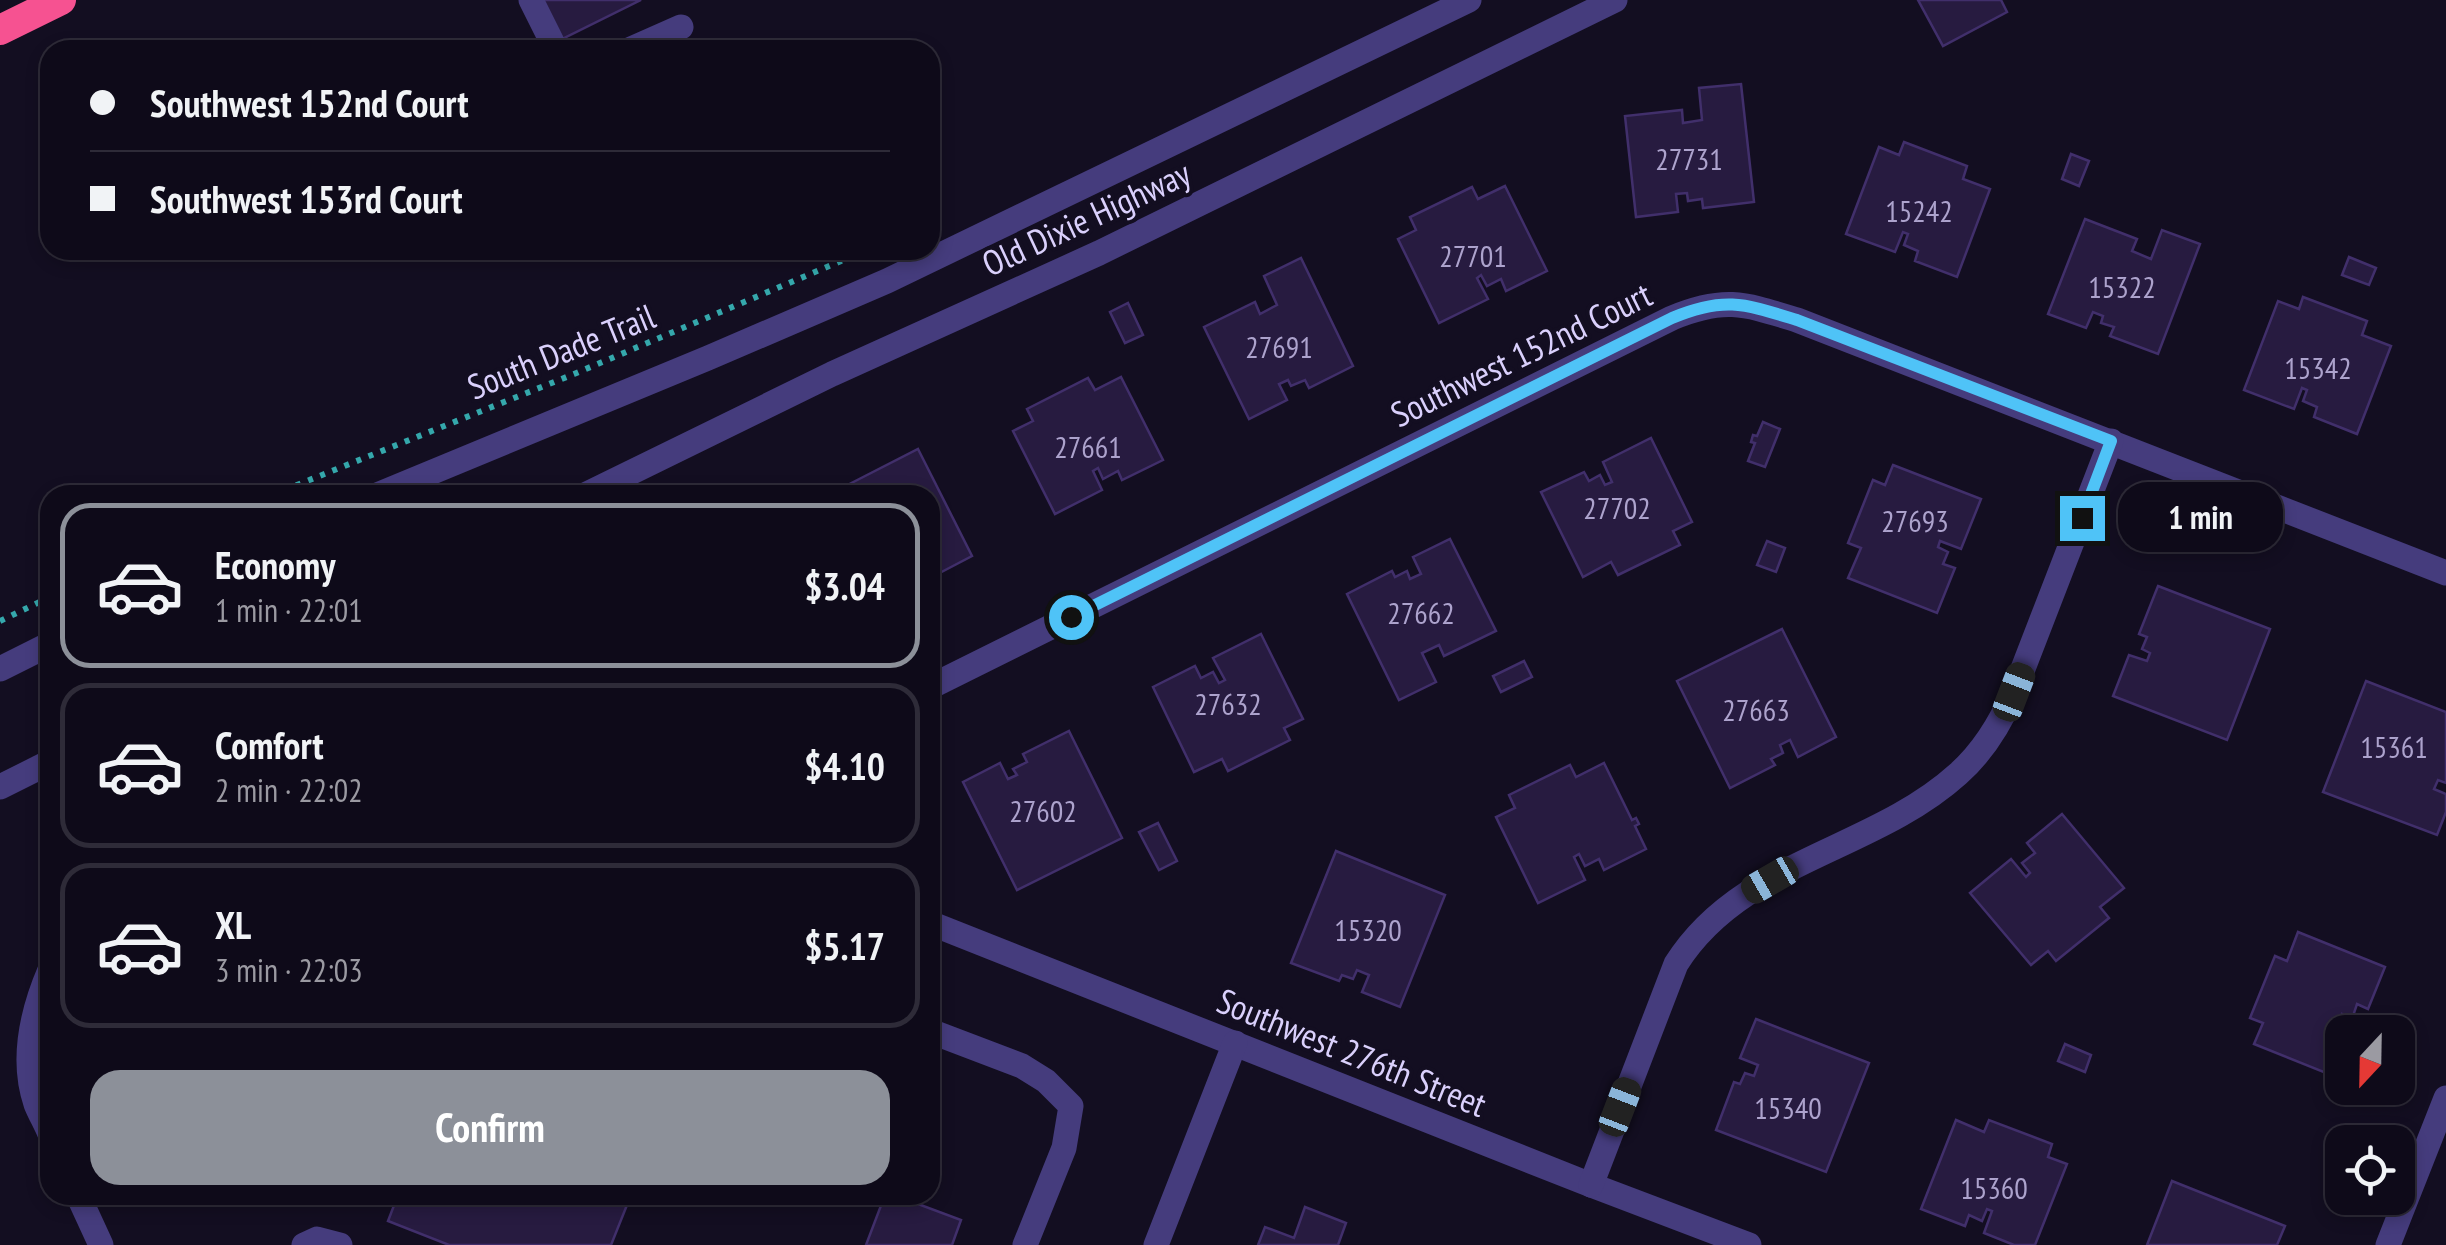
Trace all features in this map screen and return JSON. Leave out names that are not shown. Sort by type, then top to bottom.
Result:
[{"type":"highway","points":[[0,30],[56,2]]},
{"type":"street","points":[[530,0],[551,40]]},
{"type":"street","points":[[940,255],[1469,0]]},
{"type":"street","name":"Old Dixie Highway","points":[[605,485],[832,374],[1116,245],[1615,0]]},
{"type":"street","points":[[651,40],[680,27]]},
{"type":"street","points":[[401,485],[708,358],[930,260]]},
{"type":"street","name":"Southwest 152nd Court","points":[[940,682],[1672,318],[1709,304],[1750,306],[1797,320],[2446,573]]},
{"type":"street","points":[[1591,1185],[1676,964],[1701,930],[1750,892],[1790,868],[1893,818],[1935,792],[1959,773],[1995,729],[2014,692],[2111,441]]},
{"type":"street","points":[[0,669],[40,649]]},
{"type":"street","points":[[0,787],[40,767]]},
{"type":"street","name":"Southwest 276th Street","points":[[940,928],[1749,1245]]},
{"type":"street","points":[[40,994],[28,1058],[40,1111]]},
{"type":"street","points":[[940,1036],[1022,1066],[1071,1106],[1064,1148],[1025,1245]]},
{"type":"street","points":[[1156,1245],[1235,1043]]},
{"type":"street","points":[[2388,1245],[2446,1098]]},
{"type":"street","points":[[83,1205],[101,1245]]},
{"type":"street","points":[[304,1245],[317,1239],[340,1245]]},
{"type":"path","name":"South Dade Trail","points":[[297,485],[843,260]]},
{"type":"path","points":[[0,621],[40,602]]},
{"type":"building","points":[[540,0],[641,0],[560,40]]},
{"type":"building","points":[[1918,0],[2001,0],[2007,12],[1943,46]]},
{"type":"building","points":[[1741,84],[1754,202],[1703,208],[1702,199],[1688,201],[1687,193],[1676,194],[1678,212],[1636,217],[1625,116],[1682,110],[1683,123],[1702,120],[1699,88]]},
{"type":"building","points":[[1904,142],[1967,166],[1963,179],[1990,189],[1957,277],[1915,261],[1918,251],[1904,245],[1908,234],[1903,232],[1895,252],[1846,234],[1879,147],[1899,155]]},
{"type":"building","points":[[2071,154],[2089,161],[2079,186],[2062,179]]},
{"type":"building","points":[[1505,186],[1547,271],[1506,291],[1501,279],[1487,286],[1481,275],[1477,278],[1488,299],[1439,323],[1398,239],[1416,230],[1410,217],[1472,187],[1478,199]]},
{"type":"building","points":[[2085,219],[2137,239],[2132,251],[2151,259],[2162,230],[2200,244],[2158,354],[2110,336],[2114,327],[2101,323],[2103,316],[2093,312],[2086,328],[2048,314]]},
{"type":"building","points":[[2349,257],[2376,268],[2369,285],[2342,275]]},
{"type":"building","points":[[1301,258],[1353,366],[1309,388],[1305,380],[1291,386],[1288,380],[1279,384],[1287,400],[1249,419],[1204,327],[1255,302],[1260,314],[1277,305],[1264,276]]},
{"type":"building","points":[[2303,297],[2367,321],[2362,335],[2391,346],[2357,434],[2314,417],[2317,407],[2303,401],[2307,390],[2302,388],[2294,409],[2244,390],[2278,301],[2299,309]]},
{"type":"building","points":[[1128,303],[1143,335],[1125,343],[1110,312]]},
{"type":"building","points":[[1121,377],[1163,460],[1122,480],[1118,471],[1103,479],[1098,468],[1093,471],[1102,490],[1055,514],[1013,431],[1033,421],[1027,409],[1088,378],[1095,390]]},
{"type":"building","points":[[1763,422],[1780,429],[1765,467],[1748,461],[1755,443],[1751,442],[1753,435],[1757,436]]},
{"type":"building","points":[[1651,438],[1692,522],[1673,531],[1680,545],[1618,575],[1611,562],[1583,577],[1541,492],[1584,472],[1589,481],[1600,475],[1605,485],[1612,482],[1603,462]]},
{"type":"building","points":[[918,449],[936,485],[848,485]]},
{"type":"building","points":[[1893,465],[1981,499],[1961,549],[1940,541],[1938,547],[1948,552],[1943,564],[1955,568],[1937,613],[1848,578],[1861,548],[1848,543],[1873,480],[1885,485]]},
{"type":"building","points":[[940,493],[972,556],[940,573]]},
{"type":"building","points":[[1450,539],[1496,631],[1444,656],[1439,645],[1422,653],[1436,682],[1399,700],[1347,594],[1392,571],[1395,577],[1407,571],[1410,579],[1421,574],[1413,557]]},
{"type":"building","points":[[1767,541],[1785,548],[1776,572],[1757,565]]},
{"type":"building","points":[[2158,586],[2270,629],[2227,740],[2113,696],[2129,655],[2147,661],[2150,653],[2142,649],[2147,637],[2139,634]]},
{"type":"building","points":[[1782,629],[1836,737],[1798,757],[1790,740],[1780,745],[1783,753],[1771,759],[1775,765],[1730,788],[1677,681]]},
{"type":"building","points":[[1261,634],[1303,719],[1284,728],[1290,740],[1228,771],[1222,759],[1194,772],[1153,687],[1195,666],[1201,678],[1213,672],[1219,683],[1225,680],[1213,658]]},
{"type":"building","points":[[1524,661],[1532,677],[1501,692],[1493,676]]},
{"type":"building","points":[[2366,681],[2446,712],[2446,783],[2438,780],[2434,789],[2446,794],[2446,812],[2437,835],[2323,792]]},
{"type":"building","points":[[1069,731],[1122,838],[1017,890],[963,782],[1000,763],[1008,779],[1017,775],[1013,769],[1027,762],[1023,754]]},
{"type":"building","points":[[1604,763],[1632,820],[1636,818],[1639,824],[1635,826],[1646,849],[1604,870],[1599,859],[1585,866],[1579,854],[1574,857],[1585,880],[1538,903],[1496,817],[1515,808],[1509,795],[1570,765],[1576,777]]},
{"type":"building","points":[[2062,814],[2124,888],[2100,907],[2109,918],[2056,961],[2048,951],[2031,965],[1970,893],[2011,859],[2026,877],[2030,873],[2022,863],[2035,853],[2027,843]]},
{"type":"building","points":[[1158,823],[1177,861],[1159,870],[1139,832]]},
{"type":"building","points":[[1336,851],[1445,895],[1400,1007],[1362,992],[1369,975],[1357,970],[1353,979],[1342,975],[1339,981],[1291,963]]},
{"type":"building","points":[[2298,932],[2385,967],[2368,1009],[2357,1004],[2353,1015],[2325,1015],[2325,1073],[2254,1044],[2263,1023],[2250,1018],[2275,956],[2287,961]]},
{"type":"building","points":[[1756,1019],[1869,1063],[1826,1172],[1716,1130],[1734,1082],[1740,1084],[1745,1073],[1754,1076],[1758,1065],[1740,1058]]},
{"type":"building","points":[[2065,1044],[2091,1055],[2085,1072],[2058,1061]]},
{"type":"building","points":[[1956,1120],[1984,1132],[1989,1120],[2052,1144],[2048,1157],[2067,1164],[2035,1245],[2014,1245],[1984,1233],[1992,1211],[1987,1209],[1982,1221],[1969,1215],[1965,1226],[1921,1209]]},
{"type":"building","points":[[2172,1181],[2285,1226],[2277,1245],[2147,1245]]},
{"type":"building","points":[[394,1205],[627,1205],[611,1245],[449,1245],[388,1221]]},
{"type":"building","points":[[881,1205],[921,1205],[961,1220],[952,1245],[866,1245]]},
{"type":"building","points":[[1305,1207],[1346,1223],[1338,1245],[1258,1245],[1265,1227],[1294,1238]]},
{"type":"route","points":[[1071,617],[1672,318],[1709,304],[1750,306],[1797,320],[2111,441],[2082,518]]}]
